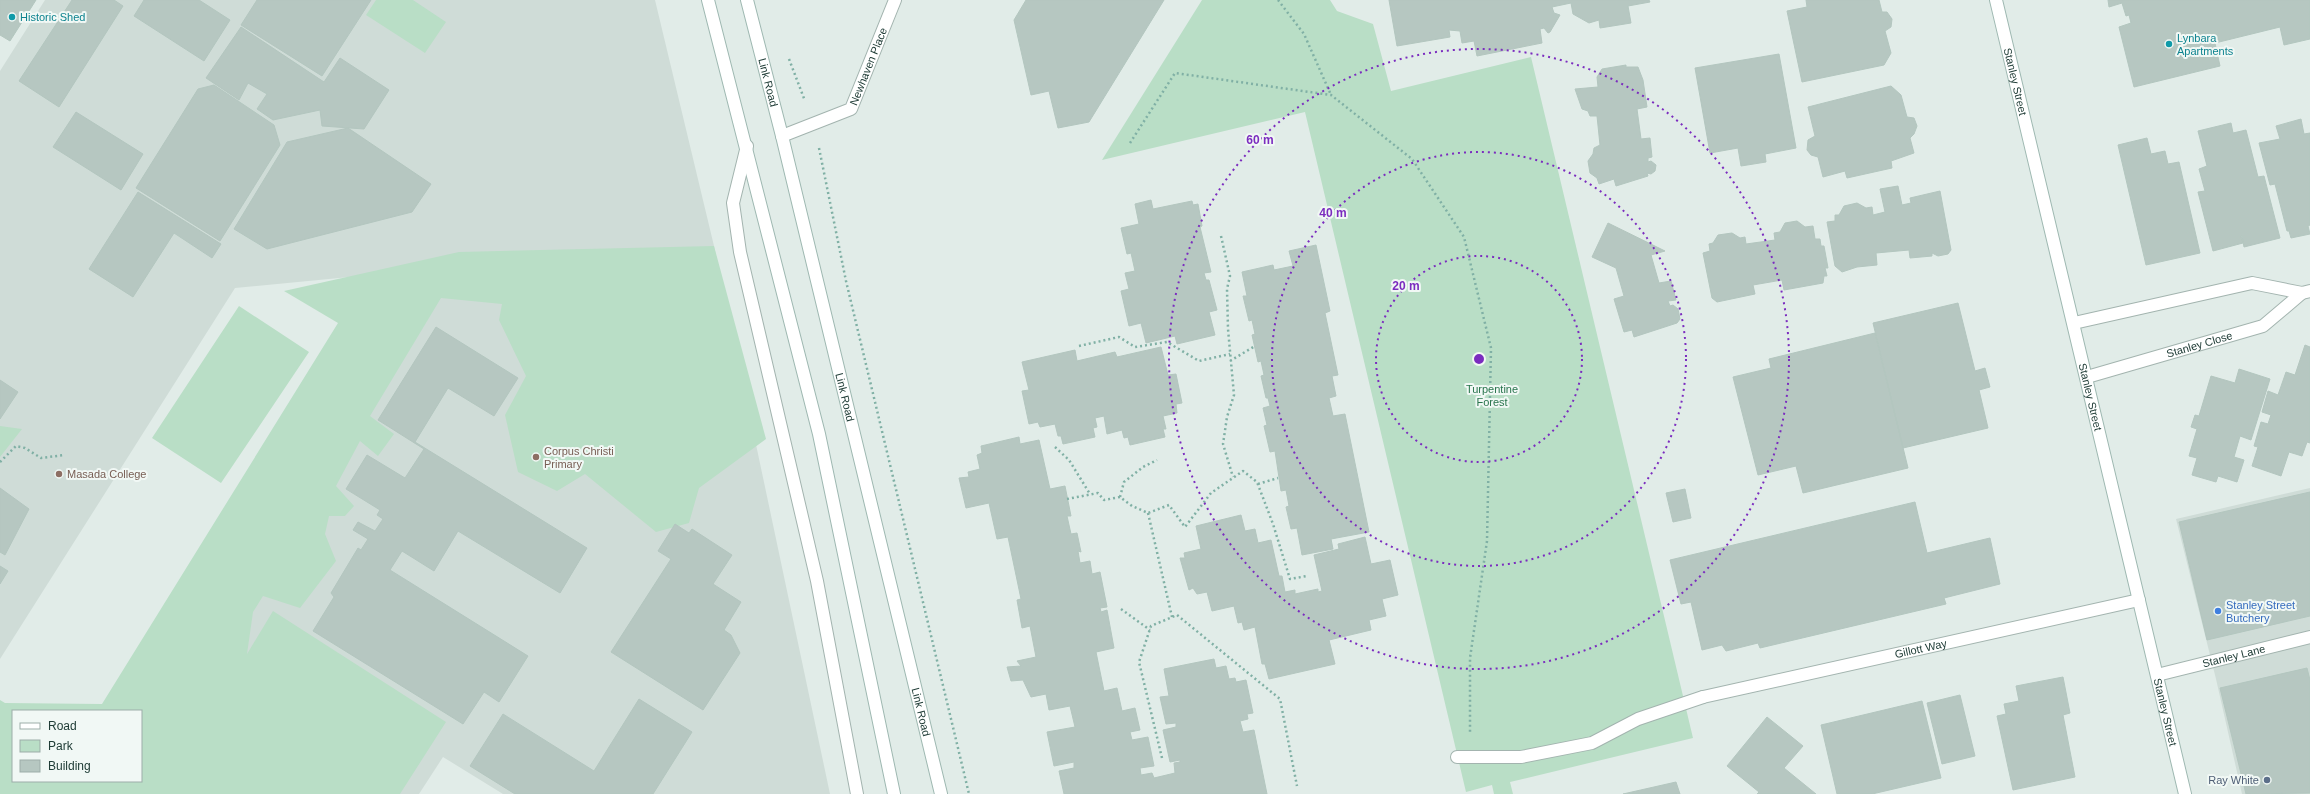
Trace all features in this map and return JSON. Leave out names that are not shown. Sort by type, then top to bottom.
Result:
[{"type":"main road","points":[[708,0],[747,146],[818,434],[894,794]]},
{"type":"main road","name":"Link Road","points":[[747,0],[782,136],[941,794]]},
{"type":"main road","name":"Newhaven Place","points":[[782,136],[851,109],[896,0]]},
{"type":"main road","name":"Stanley Street","points":[[1996,0],[2074,322],[2185,794]]},
{"type":"main road","points":[[747,146],[733,203],[740,252],[817,581],[857,794]]},
{"type":"main road","name":"Stanley Close","points":[[2074,322],[2252,283],[2306,292]]},
{"type":"main road","name":"Stanley Close","points":[[2087,377],[2263,326],[2306,292]]},
{"type":"main road","name":"Gillott Way","points":[[1457,758],[1521,756],[1592,743],[1638,719],[1703,697],[2139,600]]},
{"type":"main road","name":"Stanley Lane","points":[[2157,675],[2310,637]]},
{"type":"path","points":[[1278,0],[1304,34],[1330,95],[1412,160],[1464,237],[1491,348],[1487,541],[1470,658],[1470,758]]},
{"type":"path","points":[[1130,143],[1175,73],[1330,95]]},
{"type":"path","points":[[822,156],[846,281],[969,794]]},
{"type":"path","points":[[1221,236],[1230,276],[1227,289],[1230,361],[1234,395],[1227,417],[1223,444],[1233,477]]},
{"type":"path","points":[[1079,346],[1119,337],[1135,347],[1167,342],[1199,361],[1230,354]]},
{"type":"path","points":[[1230,361],[1255,346]]},
{"type":"path","points":[[0,462],[16,446],[25,448],[41,458],[64,455]]},
{"type":"path","points":[[1055,447],[1069,460],[1090,494]]},
{"type":"path","points":[[1120,497],[1124,482],[1143,467],[1157,460]]},
{"type":"path","points":[[1067,499],[1098,493],[1104,500],[1120,497],[1132,506],[1148,513],[1169,505],[1185,528],[1211,493],[1243,471],[1258,484],[1273,524],[1290,579],[1307,576]]},
{"type":"path","points":[[1258,484],[1278,478]]},
{"type":"path","points":[[1148,513],[1172,617]]},
{"type":"path","points":[[1121,609],[1150,630]]},
{"type":"path","points":[[1162,758],[1139,662],[1151,626],[1177,615],[1280,699],[1297,786]]},
{"type":"shaded area","points":[[45,0],[655,0],[714,246],[830,794],[503,794],[443,757],[419,794],[99,794],[142,782],[142,779],[432,269],[235,288],[0,659],[0,71]]},
{"type":"shaded area","points":[[2310,488],[2310,794],[2242,794],[2216,679],[2176,519]]},
{"type":"green space","points":[[376,0],[413,0],[446,22],[425,53],[366,15]]},
{"type":"green space","name":"Turpentine Forest","points":[[1202,0],[1330,0],[1337,11],[1373,24],[1391,91],[1531,57],[1693,738],[1510,782],[1513,794],[1494,794],[1492,785],[1466,792],[1305,112],[1102,160]]},
{"type":"green space","points":[[714,246],[766,439],[699,488],[689,523],[656,532],[585,474],[557,491],[518,472],[505,415],[526,376],[499,320],[502,304],[441,298],[370,416],[394,434],[378,456],[360,441],[336,486],[354,506],[345,516],[329,516],[325,534],[336,561],[300,608],[263,596],[253,612],[247,654],[273,611],[446,722],[400,794],[0,794],[0,700],[5,703],[102,704],[338,323],[284,291],[459,252]]},
{"type":"green space","points":[[239,306],[309,352],[221,483],[152,438]]},
{"type":"green space","points":[[0,426],[22,429],[0,457]]},
{"type":"building","name":"Historic Shed","points":[[0,0],[36,0],[10,41],[0,35]]},
{"type":"building","points":[[72,0],[114,0],[123,6],[59,107],[19,81]]},
{"type":"building","points":[[144,0],[199,0],[230,20],[204,61],[134,16]]},
{"type":"building","points":[[257,0],[371,0],[322,76],[241,25]]},
{"type":"building","points":[[1026,0],[1164,0],[1089,122],[1058,128],[1049,91],[1031,95],[1014,20]]},
{"type":"building","points":[[1389,0],[1649,0],[1650,2],[1628,6],[1631,23],[1600,28],[1599,20],[1589,23],[1573,14],[1571,3],[1552,7],[1554,13],[1560,15],[1550,32],[1548,33],[1544,28],[1540,29],[1542,43],[1477,56],[1474,41],[1462,43],[1460,31],[1449,30],[1450,37],[1397,46]]},
{"type":"building","points":[[1806,0],[1879,0],[1882,12],[1887,12],[1892,19],[1891,27],[1885,31],[1891,53],[1884,65],[1802,82],[1787,11],[1807,7]]},
{"type":"building","name":"Lynbara Apartments","points":[[2108,0],[2310,0],[2310,39],[2284,45],[2280,27],[2215,43],[2220,66],[2134,87],[2119,27],[2131,23],[2129,15],[2126,16],[2122,3],[2109,7]]},
{"type":"building","points":[[241,27],[324,82],[340,58],[389,90],[364,129],[322,126],[320,110],[273,120],[257,109],[267,94],[248,83],[239,100],[206,78]]},
{"type":"building","points":[[1779,54],[1796,148],[1765,154],[1766,162],[1741,166],[1738,148],[1710,153],[1695,68]]},
{"type":"building","points":[[1626,65],[1626,67],[1638,67],[1643,80],[1647,107],[1637,109],[1641,139],[1650,138],[1652,157],[1648,158],[1648,162],[1651,161],[1656,165],[1655,171],[1651,174],[1647,173],[1648,176],[1616,186],[1614,179],[1599,184],[1597,178],[1590,173],[1588,161],[1593,154],[1594,148],[1600,145],[1597,116],[1590,116],[1588,111],[1582,109],[1575,89],[1598,87],[1597,77],[1602,69]]},
{"type":"building","points":[[214,85],[274,125],[280,145],[220,241],[136,188],[198,89]]},
{"type":"building","points":[[1891,86],[1901,95],[1907,117],[1914,118],[1917,126],[1914,134],[1910,138],[1914,153],[1891,161],[1892,168],[1847,178],[1845,171],[1823,177],[1818,157],[1811,155],[1807,150],[1808,140],[1815,136],[1808,107]]},
{"type":"building","points":[[76,112],[143,154],[121,190],[53,147]]},
{"type":"building","points":[[2301,119],[2304,134],[2310,133],[2310,225],[2308,226],[2310,234],[2291,238],[2289,231],[2287,231],[2275,184],[2270,185],[2259,143],[2280,139],[2276,126]]},
{"type":"building","points":[[2231,123],[2233,133],[2246,130],[2258,177],[2264,176],[2280,238],[2244,247],[2242,236],[2241,236],[2243,243],[2213,251],[2198,192],[2205,191],[2199,169],[2207,166],[2198,131]]},
{"type":"building","points":[[348,128],[431,184],[412,212],[267,249],[234,229],[287,142]]},
{"type":"building","points":[[2147,138],[2151,154],[2165,151],[2168,164],[2179,162],[2200,253],[2146,265],[2118,145]]},
{"type":"building","points":[[1898,186],[1902,205],[1911,203],[1910,198],[1940,191],[1951,250],[1948,254],[1938,256],[1932,253],[1932,256],[1910,258],[1909,250],[1876,253],[1877,265],[1857,267],[1842,272],[1835,266],[1827,222],[1835,221],[1835,215],[1839,215],[1844,206],[1857,203],[1866,208],[1872,207],[1873,215],[1885,212],[1880,189]]},
{"type":"building","points":[[138,192],[221,244],[212,258],[174,233],[133,297],[89,269]]},
{"type":"building","points":[[1151,200],[1153,209],[1192,201],[1193,205],[1198,204],[1202,226],[1200,227],[1211,272],[1204,273],[1206,280],[1209,280],[1217,310],[1209,312],[1215,335],[1177,344],[1175,336],[1146,343],[1141,323],[1129,326],[1121,291],[1129,289],[1125,273],[1135,271],[1131,253],[1127,254],[1121,228],[1139,224],[1135,204]]},
{"type":"building","points":[[1797,221],[1805,227],[1813,226],[1815,239],[1820,239],[1821,246],[1824,246],[1828,268],[1825,268],[1827,276],[1824,276],[1823,283],[1784,290],[1782,280],[1753,285],[1755,294],[1717,302],[1712,298],[1703,253],[1710,251],[1709,244],[1713,243],[1718,235],[1732,233],[1740,238],[1745,237],[1746,244],[1775,240],[1774,233],[1780,232],[1785,223]]},
{"type":"building","points":[[1608,223],[1665,251],[1651,255],[1659,283],[1671,281],[1676,300],[1668,301],[1670,306],[1673,305],[1678,309],[1680,319],[1677,323],[1634,337],[1632,330],[1624,332],[1614,299],[1624,296],[1616,268],[1592,257]]},
{"type":"building","points":[[1316,245],[1330,311],[1325,313],[1338,375],[1332,376],[1336,396],[1329,398],[1333,416],[1345,414],[1369,532],[1331,539],[1333,549],[1302,555],[1297,528],[1291,529],[1286,507],[1289,506],[1286,490],[1281,491],[1275,451],[1270,452],[1264,426],[1267,425],[1263,408],[1270,406],[1268,398],[1266,398],[1261,376],[1264,375],[1261,361],[1258,362],[1252,335],[1255,334],[1252,320],[1249,321],[1243,296],[1247,296],[1242,272],[1273,265],[1274,270],[1293,266],[1289,251]]},
{"type":"building","points":[[1958,303],[1975,371],[1985,368],[1990,387],[1979,390],[1988,428],[1903,448],[1873,323]]},
{"type":"building","points":[[436,327],[518,378],[494,416],[448,388],[415,442],[587,548],[560,593],[458,531],[434,571],[402,551],[390,570],[528,656],[499,702],[484,692],[463,724],[313,631],[334,597],[331,593],[358,548],[361,550],[368,539],[353,530],[358,522],[375,531],[383,519],[377,515],[380,510],[346,489],[367,455],[405,478],[424,449],[378,420]]},
{"type":"building","points":[[1875,333],[1908,468],[1803,493],[1796,466],[1758,475],[1733,377],[1771,368],[1769,359]]},
{"type":"building","points":[[2305,345],[2310,347],[2310,443],[2307,442],[2302,456],[2289,452],[2281,476],[2252,466],[2258,447],[2254,446],[2261,422],[2268,424],[2271,415],[2262,412],[2268,391],[2278,395],[2286,372],[2295,375]]},
{"type":"building","points":[[1161,347],[1168,375],[1176,374],[1182,403],[1176,404],[1177,413],[1163,416],[1166,429],[1163,429],[1165,437],[1130,445],[1128,437],[1124,438],[1122,430],[1107,434],[1104,416],[1095,418],[1097,427],[1093,428],[1095,437],[1063,444],[1061,436],[1058,436],[1055,424],[1040,427],[1038,422],[1029,424],[1022,391],[1029,390],[1022,362],[1075,350],[1077,361],[1115,352],[1117,357]]},
{"type":"building","points":[[2239,369],[2270,379],[2251,440],[2240,436],[2234,457],[2244,460],[2237,482],[2218,476],[2216,482],[2192,475],[2197,458],[2189,456],[2197,429],[2191,427],[2195,415],[2199,416],[2211,376],[2235,383]]},
{"type":"building","points":[[0,380],[18,392],[0,419]]},
{"type":"building","points":[[1019,437],[1020,444],[1039,440],[1050,489],[1065,486],[1071,516],[1067,516],[1071,534],[1077,533],[1081,552],[1078,551],[1080,563],[1090,561],[1092,574],[1100,572],[1107,607],[1100,608],[1101,612],[1107,610],[1114,648],[1096,652],[1104,691],[1117,688],[1122,711],[1135,708],[1140,730],[1130,732],[1132,740],[1148,737],[1154,766],[1140,768],[1141,775],[1152,773],[1154,778],[1175,773],[1174,763],[1180,762],[1180,760],[1170,762],[1163,730],[1176,727],[1176,723],[1166,724],[1160,697],[1169,696],[1164,669],[1214,659],[1216,668],[1226,666],[1229,679],[1235,678],[1236,682],[1246,680],[1253,713],[1247,714],[1248,719],[1240,721],[1243,732],[1254,730],[1267,794],[1064,794],[1059,771],[1074,768],[1074,762],[1054,766],[1047,732],[1075,727],[1070,706],[1049,710],[1046,694],[1031,697],[1023,680],[1011,681],[1007,667],[1021,666],[1017,661],[1036,657],[1030,626],[1022,628],[1017,600],[1021,599],[1008,537],[997,539],[989,503],[966,508],[959,478],[969,477],[968,472],[980,469],[977,455],[982,453],[981,446]]},
{"type":"building","points":[[0,488],[29,509],[5,555],[0,552]]},
{"type":"building","points":[[1685,489],[1691,518],[1673,522],[1666,493]]},
{"type":"building","points":[[2310,492],[2310,616],[2207,640],[2179,522]]},
{"type":"building","points":[[1915,502],[1927,553],[1990,538],[2000,584],[1944,598],[1946,604],[1760,648],[1758,643],[1726,651],[1722,645],[1702,650],[1691,602],[1681,604],[1670,560]]},
{"type":"building","points":[[1241,515],[1245,531],[1255,529],[1258,543],[1271,540],[1279,576],[1282,576],[1285,592],[1295,590],[1295,594],[1318,589],[1318,592],[1322,591],[1314,555],[1339,549],[1338,544],[1365,537],[1371,564],[1390,560],[1398,595],[1382,599],[1386,616],[1369,620],[1371,630],[1329,640],[1335,664],[1269,679],[1265,664],[1262,664],[1255,627],[1244,630],[1242,622],[1238,623],[1234,606],[1212,611],[1207,592],[1197,594],[1193,588],[1189,590],[1180,558],[1185,558],[1184,553],[1201,549],[1196,526]]},
{"type":"building","points":[[675,524],[689,533],[692,529],[732,555],[713,584],[741,602],[724,630],[731,635],[740,653],[703,710],[611,652],[671,559],[658,551]]},
{"type":"building","points":[[0,566],[8,571],[0,584]]},
{"type":"building","points":[[2307,668],[2310,680],[2310,793],[2246,794],[2220,688]]},
{"type":"building","points":[[2063,677],[2070,713],[2063,715],[2075,777],[2013,790],[1997,716],[2006,714],[2004,704],[2019,701],[2016,686]]},
{"type":"building","points":[[1960,695],[1975,756],[1942,764],[1927,703]]},
{"type":"building","points":[[639,699],[692,732],[653,794],[515,794],[470,766],[503,714],[594,771]]},
{"type":"building","points":[[1922,701],[1941,778],[1872,794],[1837,794],[1821,725]]},
{"type":"building","points":[[1767,717],[1803,746],[1784,768],[1816,794],[1757,794],[1759,792],[1727,766]]},
{"type":"building","points":[[1676,782],[1680,794],[1623,794]]},
{"type":"place","name":"Historic Shed","points":[[12,17]]},
{"type":"place","name":"Lynbara Apartments","points":[[2169,44]]},
{"type":"place","name":"Corpus Christi Primary","points":[[536,457]]},
{"type":"place","name":"Masada College","points":[[59,474]]},
{"type":"place","name":"Stanley Street Butchery","points":[[2218,611]]},
{"type":"place","name":"Ray White","points":[[2267,780]]}]
